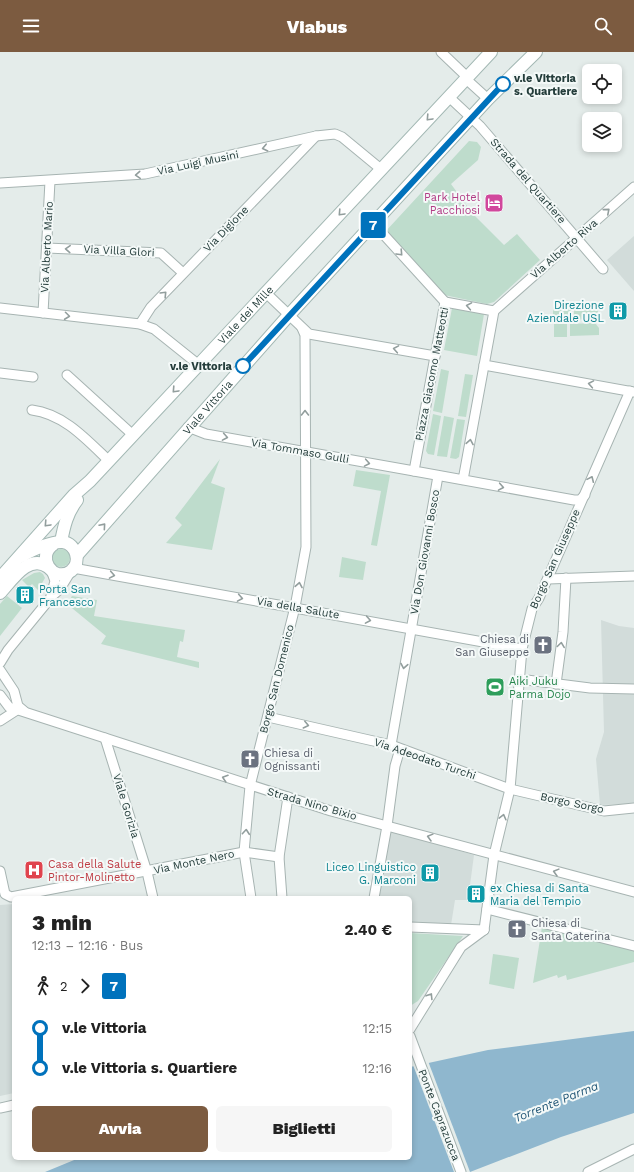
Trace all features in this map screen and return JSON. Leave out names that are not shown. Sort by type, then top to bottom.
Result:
[{"type":"main road","name":"Viale dei Mille","points":[[0,578],[25,548],[74,495],[109,461],[491,52]]},
{"type":"main road","name":"Viale Vittoria","points":[[77,554],[188,427],[289,315],[488,99],[536,52]]},
{"type":"main road","points":[[50,569],[46,561],[46,554],[49,548],[58,543],[70,509],[90,481]]},
{"type":"main road","points":[[0,593],[28,565],[41,564],[61,574],[72,569],[77,562],[77,554],[71,546],[58,543],[32,550],[16,560]]},
{"type":"street","points":[[441,52],[464,74],[466,80],[488,99]]},
{"type":"street","name":"Strada del Quartiere","points":[[449,97],[471,118],[603,269]]},
{"type":"street","name":"Via Luigi Musini","points":[[0,183],[145,174],[316,136],[335,134],[342,137],[382,170]]},
{"type":"street","name":"Via Digione","points":[[140,324],[151,307],[316,136]]},
{"type":"street","points":[[279,145],[288,151],[290,162]]},
{"type":"street","name":"Via Alberto Mario","points":[[43,313],[50,181]]},
{"type":"street","name":"Via Alberto Riva","points":[[494,311],[634,187]]},
{"type":"street","points":[[374,224],[445,302]]},
{"type":"street","name":"Via Villa Glori","points":[[47,248],[161,253],[183,273]]},
{"type":"street","points":[[266,293],[302,328],[312,334],[435,356]]},
{"type":"street","name":"Piazza Giacomo Matteotti","points":[[414,472],[445,302],[494,311]]},
{"type":"street","points":[[0,308],[140,324],[154,329],[199,365]]},
{"type":"street","points":[[462,480],[494,311]]},
{"type":"street","name":"Borgo San Domenico","points":[[251,896],[244,852],[250,786],[295,607],[306,547],[305,335],[302,328]]},
{"type":"street","points":[[484,365],[632,391]]},
{"type":"street","points":[[0,372],[33,377]]},
{"type":"street","points":[[67,375],[133,435]]},
{"type":"street","name":"Borgo San Giuseppe","points":[[484,930],[494,855],[510,789],[522,649],[532,609],[548,579],[584,494],[632,391]]},
{"type":"street","points":[[32,410],[49,413],[72,427],[109,461]]},
{"type":"street","name":"Via Tommaso Gulli","points":[[188,427],[206,434],[414,472]]},
{"type":"street","points":[[414,472],[574,500],[580,500],[584,494]]},
{"type":"street","name":"Via Don Giovanni Bosco","points":[[391,745],[438,476]]},
{"type":"street","points":[[50,569],[55,583],[51,598]]},
{"type":"street","points":[[0,663],[8,650],[60,589],[72,569]]},
{"type":"street","name":"Via della Salute","points":[[72,569],[295,607],[522,649]]},
{"type":"street","points":[[548,579],[634,576]]},
{"type":"street","points":[[556,684],[563,632],[566,578]]},
{"type":"street","points":[[0,670],[14,691],[18,706],[27,713]]},
{"type":"street","points":[[519,678],[590,688],[634,689]]},
{"type":"street","name":"Strada Nino Bixio","points":[[0,695],[10,707],[17,710],[288,798],[634,892]]},
{"type":"street","points":[[0,721],[17,710]]},
{"type":"street","name":"Via Adeodato Turchi","points":[[268,716],[391,745],[510,789]]},
{"type":"street","name":"Viale Gorizia","points":[[105,738],[147,872],[153,896]]},
{"type":"street","points":[[374,896],[387,826],[395,766],[400,749]]},
{"type":"street","name":"Borgo Sorgo","points":[[510,789],[604,810],[634,808]]},
{"type":"street","points":[[282,896],[279,857],[288,798]]},
{"type":"street","name":"Via Monte Nero","points":[[21,896],[244,852],[279,857]]},
{"type":"street","name":"Via Monte Nero","points":[[0,871],[5,894],[12,897]]},
{"type":"street","points":[[487,909],[634,946]]},
{"type":"street","points":[[412,927],[484,930]]},
{"type":"street","points":[[412,1026],[461,947],[484,930]]},
{"type":"street","name":"Ponte Caprazucca","points":[[412,1042],[461,1172]]},
{"type":"street","points":[[0,1108],[12,1105]]},
{"type":"street","points":[[588,1172],[634,1149]]},
{"type":"shaded area","points":[[634,236],[634,291],[607,260]]},
{"type":"shaded area","points":[[601,620],[619,626],[634,628],[634,804],[600,805],[596,759],[604,732]]},
{"type":"shaded area","points":[[390,831],[474,855],[468,900],[455,900],[451,925],[412,923],[412,896],[377,896]]},
{"type":"shaded area","points":[[12,904],[12,1093],[0,1096],[0,905]]},
{"type":"green space","points":[[469,141],[477,142],[481,147],[478,160],[451,184],[473,214],[504,245],[517,234],[540,260],[494,302],[487,304],[444,295],[385,232]]},
{"type":"green space","points":[[598,306],[598,315],[596,318],[574,320],[574,307]]},
{"type":"green space","points":[[553,307],[571,307],[572,320],[553,320]]},
{"type":"green space","points":[[452,308],[484,314],[477,356],[444,350]]},
{"type":"green space","points":[[595,323],[599,328],[599,335],[570,336],[570,324]]},
{"type":"green space","points":[[554,324],[567,324],[567,337],[554,337]]},
{"type":"green space","points":[[441,369],[449,371],[442,413],[433,411]]},
{"type":"green space","points":[[465,374],[473,375],[466,417],[458,416]]},
{"type":"green space","points":[[433,414],[441,416],[434,455],[428,454],[426,451]]},
{"type":"green space","points":[[444,416],[454,418],[447,457],[437,456]]},
{"type":"green space","points":[[457,419],[465,420],[459,457],[456,459],[450,458]]},
{"type":"green space","points":[[220,459],[211,483],[225,488],[212,550],[166,543],[182,525],[175,518]]},
{"type":"green space","points":[[356,470],[390,475],[377,546],[371,545],[381,491],[353,486]]},
{"type":"green space","points":[[61,549],[67,552],[70,558],[67,564],[61,567],[55,564],[52,558],[55,552]]},
{"type":"green space","points":[[342,557],[366,562],[363,580],[339,577]]},
{"type":"green space","points":[[40,572],[45,578],[38,590],[32,584],[29,587],[22,580],[34,573]]},
{"type":"green space","points":[[7,596],[22,608],[0,636],[0,604]]},
{"type":"green space","points":[[72,596],[97,600],[94,616],[185,630],[183,642],[180,641],[177,657],[199,662],[199,668],[101,644],[106,636],[67,604]]},
{"type":"green space","points":[[542,927],[634,950],[634,962],[567,980],[566,975],[558,978],[557,975],[533,983]]},
{"type":"green space","points":[[412,933],[463,936],[418,1001],[412,1005]]},
{"type":"green space","points":[[493,954],[519,958],[514,989],[489,984]]},
{"type":"water","name":"Torrente Parma","points":[[634,1031],[634,1113],[561,1137],[470,1172],[45,1172],[74,1160],[412,1160],[412,1067],[488,1050]]},
{"type":"pier","points":[[428,1061],[470,1172],[454,1172],[413,1065]]},
{"type":"bus line","name":"7","points":[[243,366],[503,84]]},
{"type":"place","name":"v.le Vittoria s. Quartiere","points":[[503,84]]},
{"type":"place","name":"Park Hotel Pacchiosi","points":[[494,203]]},
{"type":"place","name":"Direzione Aziendale USL","points":[[618,311]]},
{"type":"place","name":"v.le Vittoria","points":[[243,366]]},
{"type":"place","name":"Porta San Francesco","points":[[25,595]]},
{"type":"place","name":"Chiesa di San Giuseppe","points":[[543,645]]},
{"type":"place","name":"Aiki Juku Parma Dojo","points":[[495,687]]},
{"type":"place","name":"Chiesa di Ognissanti","points":[[250,759]]},
{"type":"place","name":"Casa della Salute Pintor-Molinetto","points":[[34,870]]},
{"type":"place","name":"Liceo Linguistico G. Marconi","points":[[430,873]]},
{"type":"place","name":"ex Chiesa di Santa Maria del Tempio","points":[[476,894]]},
{"type":"place","name":"Chiesa di Santa Caterina","points":[[517,929]]}]
